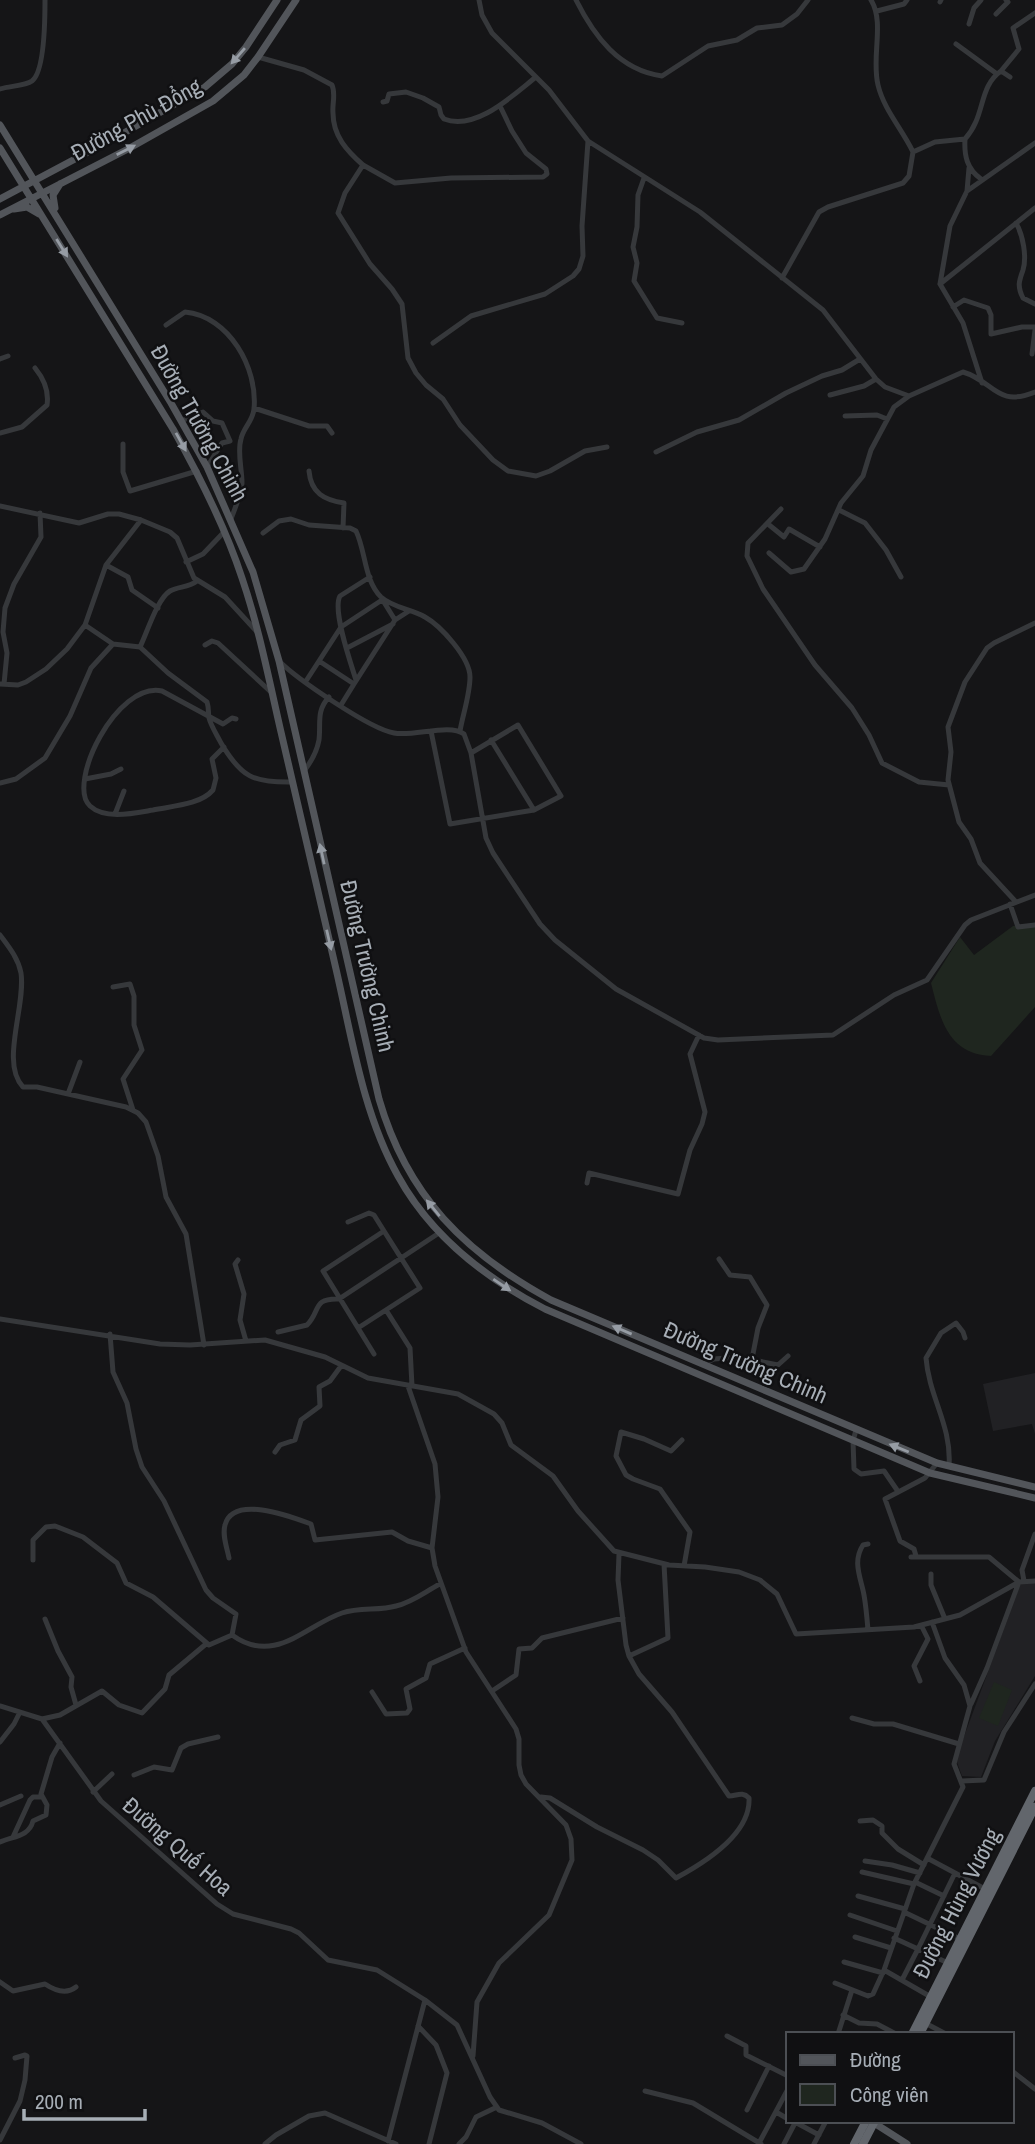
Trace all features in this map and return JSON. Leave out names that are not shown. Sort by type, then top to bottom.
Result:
[{"type":"highway","name":"Đường Hùng Vương","points":[[920,2032],[931,1997],[1035,1791]]},
{"type":"highway","name":"Đường Hùng Vương","points":[[914,2032],[923,2021],[1035,1807]]},
{"type":"highway","points":[[854,2144],[870,2123]]},
{"type":"highway","points":[[863,2144],[871,2123]]},
{"type":"main road","name":"Đường Phù Đổng","points":[[0,198],[205,87],[232,64],[277,0]]},
{"type":"main road","name":"Đường Phù Đổng","points":[[3,213],[188,116],[231,86],[258,57],[296,0]]},
{"type":"main road","points":[[180,102],[188,116]]},
{"type":"main road","name":"Đường Trường Chinh","points":[[0,125],[207,467],[253,572],[279,660],[381,1108],[394,1144],[416,1185],[448,1225],[480,1254],[512,1278],[551,1300],[937,1462],[1035,1486]]},
{"type":"main road","name":"Đường Trường Chinh","points":[[0,148],[168,421],[197,471],[224,532],[242,577],[259,634],[371,1111],[380,1138],[399,1178],[439,1233],[473,1263],[515,1293],[545,1309],[930,1473],[1035,1498]]},
{"type":"main road","points":[[19,155],[36,170],[58,167]]},
{"type":"main road","points":[[0,198],[9,190],[14,179],[7,159]]},
{"type":"main road","points":[[64,228],[52,198],[65,180]]},
{"type":"main road","points":[[3,213],[29,208],[39,214],[47,225]]},
{"type":"main road","points":[[168,421],[179,418]]},
{"type":"main road","points":[[281,730],[294,727]]},
{"type":"main road","points":[[371,1111],[381,1108]]},
{"type":"main road","points":[[473,1263],[480,1254]]},
{"type":"main road","points":[[872,2123],[895,2140],[907,2144]]},
{"type":"street","points":[[0,89],[30,82],[35,78],[42,54],[46,0]]},
{"type":"street","points":[[479,0],[482,15],[492,33],[536,77],[589,141],[700,212],[750,251],[823,310],[876,379],[885,387],[909,396]]},
{"type":"street","points":[[576,0],[603,44],[634,68],[662,76],[708,46],[737,40],[757,28],[782,25],[797,14],[808,0]]},
{"type":"street","points":[[782,278],[819,212],[903,183],[909,176],[913,152],[883,102],[878,86],[875,60],[877,11],[871,0]]},
{"type":"street","points":[[877,11],[895,8],[907,0]]},
{"type":"street","points":[[969,24],[974,8],[981,0]]},
{"type":"street","points":[[996,14],[1008,2],[1006,0]]},
{"type":"street","points":[[981,179],[970,168],[966,159],[965,139],[977,123],[985,92],[1019,50],[1013,28],[1035,13]]},
{"type":"street","points":[[956,44],[999,73],[1010,77]]},
{"type":"street","points":[[258,57],[304,70],[332,85],[333,115],[338,136],[363,165],[395,183],[451,178],[543,177],[547,174],[546,169],[526,153],[500,106]]},
{"type":"street","points":[[383,102],[387,101],[390,93],[407,92],[437,106],[442,117],[456,123],[500,106],[536,77]]},
{"type":"street","points":[[913,152],[935,142],[965,139]]},
{"type":"street","points":[[433,342],[471,316],[545,295],[579,269],[583,256],[582,226],[589,141]]},
{"type":"street","points":[[967,191],[1035,143]]},
{"type":"street","points":[[363,165],[345,193],[338,214],[370,264],[402,304],[408,358],[421,380],[443,399],[477,445],[508,471],[540,475],[585,451],[607,447]]},
{"type":"street","points":[[970,168],[967,191],[950,226],[940,285],[963,323],[982,383]]},
{"type":"street","points":[[644,178],[638,195],[633,247],[637,263],[634,281],[657,318],[682,323]]},
{"type":"street","points":[[940,285],[1035,208]]},
{"type":"street","points":[[1016,223],[1023,237],[1023,268],[1019,277],[1019,291],[1024,299],[1035,304]]},
{"type":"street","points":[[953,307],[964,300],[988,307],[991,334],[1022,327],[1035,328],[1032,354]]},
{"type":"street","points":[[166,324],[186,312],[210,320],[219,325],[234,343],[248,367],[254,408],[252,419],[240,442],[242,486],[231,519]]},
{"type":"street","points":[[0,359],[8,356]]},
{"type":"street","points":[[656,452],[696,432],[739,420],[786,393],[842,370],[860,359]]},
{"type":"street","points":[[0,433],[22,427],[47,405],[47,391],[35,368]]},
{"type":"street","points":[[769,553],[791,572],[804,569],[820,547],[845,498],[863,476],[870,453],[894,407],[909,396],[961,373],[967,373],[1013,398],[1035,392]]},
{"type":"street","points":[[830,395],[864,386],[876,379]]},
{"type":"street","points":[[254,408],[309,426],[327,426],[332,433]]},
{"type":"street","points":[[179,418],[203,412],[212,421],[222,423],[230,441]]},
{"type":"street","points":[[845,415],[877,415],[887,419]]},
{"type":"street","points":[[207,467],[222,443],[240,442]]},
{"type":"street","points":[[123,444],[123,472],[130,491],[197,471]]},
{"type":"street","points":[[309,471],[315,492],[344,503],[343,527]]},
{"type":"street","points":[[0,506],[79,523],[113,514],[141,520],[175,536],[197,582],[225,597],[259,634]]},
{"type":"street","points":[[781,509],[748,543],[747,556],[763,589],[809,658],[852,708],[882,763],[919,782],[949,785]]},
{"type":"street","points":[[838,510],[865,523],[886,550],[901,577]]},
{"type":"street","points":[[40,513],[40,541],[14,584],[5,608],[3,632],[7,655],[2,684],[23,684],[46,669],[67,649],[85,625],[106,565],[141,520]]},
{"type":"street","points":[[263,533],[279,521],[291,519],[309,525],[352,529],[358,534],[370,577],[394,622]]},
{"type":"street","points":[[768,524],[784,537],[789,529],[820,547]]},
{"type":"street","points":[[186,562],[203,554],[224,532]]},
{"type":"street","points":[[106,565],[128,577],[132,590],[158,608]]},
{"type":"street","points":[[355,682],[341,627],[338,598],[370,577]]},
{"type":"street","points":[[140,647],[168,592],[197,582]]},
{"type":"street","points":[[306,681],[341,627],[381,598]]},
{"type":"street","points":[[381,598],[425,617],[453,643],[469,669],[470,680],[460,730],[467,739],[471,753],[481,820],[494,853],[547,933],[617,989],[699,1035],[718,1040],[833,1035],[894,995],[927,980],[965,925],[978,916],[1035,894]]},
{"type":"street","points":[[347,648],[409,611]]},
{"type":"street","points":[[341,705],[394,622]]},
{"type":"street","points":[[1035,623],[994,643],[976,662],[948,721],[951,752],[949,785],[959,822],[971,839],[980,863],[1013,903],[1018,927],[1035,925]]},
{"type":"street","points":[[85,625],[113,644],[140,647],[207,702],[209,718],[239,770],[267,782],[293,782]]},
{"type":"street","points":[[205,645],[212,641],[218,643],[272,693]]},
{"type":"street","points":[[0,783],[16,779],[42,761],[70,716],[91,668],[113,644]]},
{"type":"street","points":[[279,660],[341,705],[388,732],[402,734],[460,730]]},
{"type":"street","points":[[319,661],[355,682]]},
{"type":"street","points":[[352,667],[364,668]]},
{"type":"street","points":[[179,700],[188,688]]},
{"type":"street","points":[[224,747],[212,759],[216,783],[207,796],[164,808],[115,814],[93,809],[83,794],[85,779],[101,734],[122,705],[138,693],[151,690],[164,692],[223,724],[232,718],[236,719]]},
{"type":"street","points":[[304,771],[316,749],[321,708],[329,697]]},
{"type":"street","points":[[431,732],[449,822],[452,825],[534,810],[559,797],[560,792],[522,729],[515,725],[471,753]]},
{"type":"street","points":[[491,740],[534,810]]},
{"type":"street","points":[[85,779],[111,774],[121,769]]},
{"type":"street","points":[[115,814],[124,791]]},
{"type":"street","points":[[0,935],[17,961],[21,977],[7,1048],[13,1075],[23,1087],[37,1087],[132,1110],[146,1122],[156,1149],[166,1197],[186,1234],[204,1345]]},
{"type":"street","points":[[113,987],[127,983],[134,990],[134,1025],[142,1050],[123,1079],[132,1110]]},
{"type":"street","points":[[587,1183],[589,1173],[678,1194],[690,1150],[705,1112],[690,1054],[699,1035]]},
{"type":"street","points":[[68,1094],[80,1062]]},
{"type":"street","points":[[348,1222],[369,1213],[374,1215],[420,1288],[358,1328]]},
{"type":"street","points":[[374,1354],[323,1271],[384,1231]]},
{"type":"street","points":[[278,1332],[307,1325],[320,1304],[328,1299],[339,1299],[439,1233]]},
{"type":"street","points":[[719,1259],[730,1275],[750,1277],[767,1305],[758,1328],[752,1359]]},
{"type":"street","points":[[238,1260],[235,1264],[244,1294],[240,1320],[246,1340]]},
{"type":"street","points":[[386,1310],[410,1348],[410,1386],[435,1464],[438,1497],[432,1548],[440,1584],[465,1648],[518,1734],[519,1765],[524,1779],[562,1819],[573,1849],[570,1869],[549,1916],[499,1963],[477,2002],[473,2059]]},
{"type":"street","points":[[0,1319],[94,1335],[110,1334],[160,1344],[204,1345],[265,1340],[325,1357],[368,1378],[458,1394],[494,1414],[502,1423],[511,1445],[553,1476],[609,1548],[664,1564],[739,1572],[762,1581],[776,1594],[796,1634],[921,1625],[960,1615],[1022,1581],[1035,1581]]},
{"type":"street","points":[[949,1466],[950,1446],[943,1417],[932,1391],[926,1358],[941,1333],[956,1324],[965,1338]]},
{"type":"street","points":[[110,1334],[113,1372],[127,1403],[143,1470],[164,1501],[206,1590],[236,1614],[232,1635]]},
{"type":"street","points":[[703,1364],[728,1358],[778,1364],[788,1356]]},
{"type":"street","points":[[275,1452],[281,1445],[295,1440],[301,1420],[320,1408],[319,1387],[330,1381],[341,1366]]},
{"type":"street","points":[[856,1430],[853,1441],[853,1466],[856,1472],[861,1474],[884,1471],[897,1490]]},
{"type":"street","points":[[682,1440],[671,1451],[621,1432],[616,1456],[629,1477],[660,1489],[685,1522],[691,1536],[684,1566]]},
{"type":"street","points":[[937,1462],[930,1473],[912,1486],[887,1496],[886,1501],[900,1541],[914,1549],[913,1556],[989,1557],[1022,1581]]},
{"type":"street","points":[[229,1558],[224,1528],[228,1516],[234,1512],[254,1510],[284,1513],[311,1524],[315,1540],[392,1532],[408,1541],[432,1548]]},
{"type":"street","points":[[33,1560],[33,1540],[46,1527],[55,1526],[83,1537],[117,1563],[128,1584],[153,1597],[206,1644]]},
{"type":"street","points":[[835,1983],[870,1995],[883,1972],[919,1873],[962,1788],[962,1781],[954,1764],[959,1744],[970,1706],[1022,1581],[1022,1570],[1035,1534]]},
{"type":"street","points":[[868,1544],[863,1545],[860,1550],[858,1575],[868,1630]]},
{"type":"street","points":[[541,1797],[551,1798],[597,1828],[643,1850],[677,1878],[719,1852],[743,1821],[750,1798],[738,1794],[729,1796],[672,1712],[639,1674],[629,1656],[618,1580],[619,1553]]},
{"type":"street","points":[[629,1656],[668,1638],[664,1564]]},
{"type":"street","points":[[931,1574],[931,1585],[945,1619]]},
{"type":"street","points":[[0,1706],[42,1718],[60,1714],[102,1691],[119,1705],[142,1713],[165,1689],[169,1675],[206,1644],[232,1635],[253,1644],[274,1645],[310,1631],[340,1614],[363,1608],[397,1606],[440,1584]]},
{"type":"street","points":[[492,1691],[516,1675],[519,1649],[534,1647],[542,1638],[623,1618]]},
{"type":"street","points":[[45,1619],[72,1677],[71,1687],[76,1705]]},
{"type":"street","points":[[932,1622],[946,1658],[964,1685],[970,1706]]},
{"type":"street","points":[[920,1681],[914,1666],[928,1639],[921,1625]]},
{"type":"street","points":[[372,1692],[386,1714],[407,1713],[410,1709],[406,1689],[427,1676],[430,1664],[465,1648]]},
{"type":"street","points":[[962,1781],[985,1779],[1004,1732],[1035,1684]]},
{"type":"street","points":[[0,1742],[20,1712]]},
{"type":"street","name":"Đường Quế Hoa","points":[[42,1718],[93,1792],[112,1812],[225,1910],[299,1933],[328,1960],[377,1970],[425,2000],[457,2025],[496,2107]]},
{"type":"street","points":[[852,1718],[874,1724],[893,1724],[959,1744]]},
{"type":"street","points":[[134,1775],[155,1767],[172,1770],[181,1748],[218,1737]]},
{"type":"street","points":[[41,1797],[52,1756],[60,1743]]},
{"type":"street","points":[[93,1792],[112,1774]]},
{"type":"street","points":[[0,1805],[21,1796]]},
{"type":"street","points":[[9,1801],[41,1797]]},
{"type":"street","points":[[0,1842],[26,1833],[31,1829],[33,1821],[46,1815],[47,1805],[41,1797]]},
{"type":"street","points":[[12,1838],[30,1800]]},
{"type":"street","points":[[860,1821],[877,1822],[882,1827],[882,1833],[895,1846],[924,1865]]},
{"type":"street","points":[[927,1858],[985,1889]]},
{"type":"street","points":[[865,1861],[919,1873]]},
{"type":"street","points":[[862,1871],[915,1883],[944,1896]]},
{"type":"street","points":[[902,1980],[955,1873]]},
{"type":"street","points":[[858,1896],[904,1911],[960,1939]]},
{"type":"street","points":[[850,1915],[897,1931]]},
{"type":"street","points":[[855,1937],[891,1948]]},
{"type":"street","points":[[894,1938],[948,1963]]},
{"type":"street","points":[[844,1962],[883,1972],[931,1997]]},
{"type":"street","points":[[0,1982],[13,1991],[45,1984],[65,1991],[76,1987]]},
{"type":"street","points":[[839,2032],[852,1990]]},
{"type":"street","points":[[388,2141],[425,2000]]},
{"type":"street","points":[[843,2015],[859,2023],[873,2023],[883,2031]]},
{"type":"street","points":[[923,2021],[942,2032]]},
{"type":"street","points":[[418,2026],[436,2045],[447,2073],[429,2144]]},
{"type":"street","points":[[727,2036],[746,2046],[746,2054],[786,2075]]},
{"type":"street","points":[[0,2140],[20,2101],[25,2080],[27,2056],[15,2058]]},
{"type":"street","points":[[747,2110],[768,2066]]},
{"type":"street","points":[[1014,2073],[1035,2089]]},
{"type":"street","points":[[645,2091],[693,2103],[760,2143],[786,2093]]},
{"type":"street","points":[[458,2144],[466,2137],[476,2117],[496,2107],[505,2113],[541,2123],[581,2144]]},
{"type":"street","points":[[776,2112],[786,2118]]},
{"type":"street","points":[[265,2144],[309,2116],[321,2113],[396,2144]]},
{"type":"street","points":[[784,2144],[794,2123]]},
{"type":"street","points":[[797,2123],[819,2135]]},
{"type":"street","points":[[814,2144],[825,2123]]},
{"type":"shaded area","points":[[1035,1373],[1035,1434],[1032,1424],[993,1431],[983,1384]]},
{"type":"shaded area","points":[[1021,1583],[1035,1583],[1035,1676],[995,1741],[981,1777],[962,1776],[957,1762],[959,1750]]},
{"type":"green space","points":[[1035,923],[1035,1007],[991,1056],[965,1049],[955,1042],[948,1032],[931,983],[960,937],[974,955],[1013,926]]},
{"type":"green space","points":[[994,1682],[1012,1690],[998,1726],[979,1718]]}]
